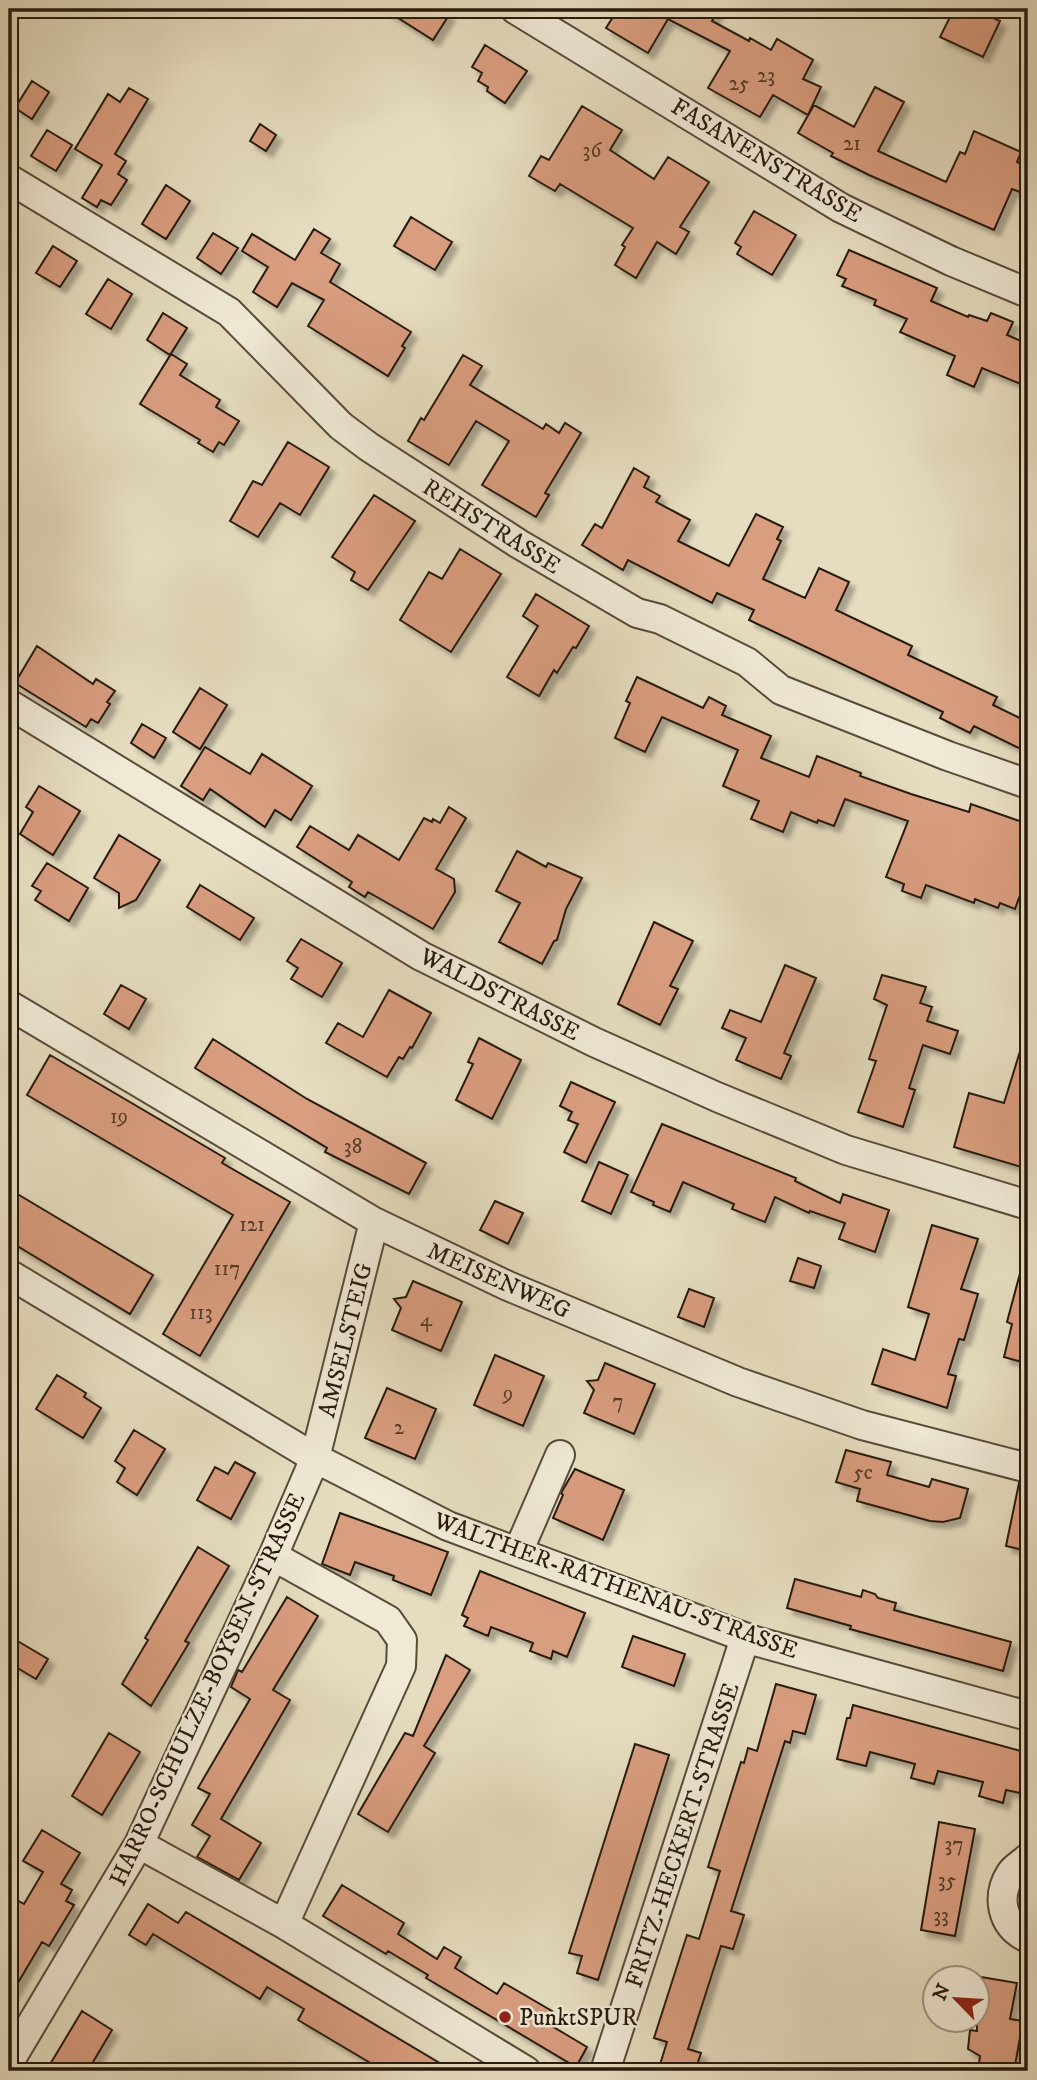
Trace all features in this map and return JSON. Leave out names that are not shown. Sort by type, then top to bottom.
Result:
[{"type":"street","name":"FASANENSTRASSE","points":[[515,9],[841,208],[951,261],[1028,293]]},
{"type":"street","name":"REHSTRASSE","points":[[9,179],[229,312],[341,426],[369,447],[531,551],[637,613],[660,619],[747,662],[781,690],[948,756],[1028,784]]},
{"type":"street","name":"WALDSTRASSE","points":[[9,704],[421,956],[594,1042],[717,1097],[846,1150],[1028,1205]]},
{"type":"street","name":"MEISENWEG","points":[[9,1005],[374,1222],[508,1286],[738,1382],[862,1425],[1028,1468]]},
{"type":"street","name":"AMSELSTEIG","points":[[315,1458],[374,1222]]},
{"type":"street","name":"WALTHER-RATHENAU-STRASSE","points":[[9,1274],[315,1458],[448,1526],[745,1638],[1028,1716]]},
{"type":"street","points":[[518,1552],[560,1455]]},
{"type":"street","name":"HARRO-SCHULZE-BOYSEN-STRASSE","points":[[9,2062],[139,1844],[273,1556],[315,1458]]},
{"type":"street","points":[[273,1556],[388,1620],[402,1640],[401,1666],[284,1924]]},
{"type":"street","name":"FRITZ-HECKERT-STRASSE","points":[[605,2071],[745,1638]]},
{"type":"street","points":[[139,1844],[284,1924],[526,2071]]},
{"type":"street","points":[[1028,1858],[1013,1871],[1004,1888],[1002,1908],[1015,1930],[1028,1938]]},
{"type":"building","points":[[384,9],[439,9],[449,15],[433,40]]},
{"type":"building","points":[[618,9],[718,9],[712,21],[749,41],[750,38],[771,50],[777,39],[813,60],[803,79],[821,87],[808,115],[773,95],[760,117],[708,88],[730,51],[668,19],[648,53],[606,28]]},
{"type":"building","points":[[954,9],[973,9],[1000,21],[983,57],[940,37]]},
{"type":"building","points":[[485,45],[527,71],[505,103],[487,91],[488,87],[478,81],[482,73],[472,67]]},
{"type":"building","points":[[32,81],[49,92],[32,119],[15,108]]},
{"type":"building","points":[[875,87],[904,102],[878,151],[946,182],[960,152],[965,154],[974,131],[1021,152],[1017,162],[1028,167],[1028,195],[1012,189],[994,230],[869,175],[831,156],[833,153],[798,133],[814,105],[854,127]]},
{"type":"building","points":[[129,88],[148,99],[115,154],[126,161],[118,174],[127,180],[111,205],[101,200],[97,207],[82,198],[102,165],[75,149],[108,94],[120,102]]},
{"type":"building","points":[[582,106],[622,130],[610,150],[654,179],[668,157],[709,182],[680,227],[689,232],[676,254],[657,242],[636,278],[615,265],[625,247],[622,245],[633,228],[560,184],[555,191],[529,176],[541,156],[549,160]]},
{"type":"building","points":[[260,124],[276,135],[266,151],[250,141]]},
{"type":"building","points":[[47,130],[72,145],[56,171],[31,156]]},
{"type":"building","points":[[166,185],[190,201],[166,239],[142,224]]},
{"type":"building","points":[[754,211],[796,235],[772,275],[737,254],[741,247],[735,243]]},
{"type":"building","points":[[411,217],[452,242],[435,270],[394,246]]},
{"type":"building","points":[[314,229],[330,239],[321,253],[340,264],[330,282],[411,332],[388,376],[308,326],[324,300],[292,283],[277,307],[253,292],[268,267],[242,251],[252,234],[295,260]]},
{"type":"building","points":[[213,233],[238,248],[221,274],[197,258]]},
{"type":"building","points":[[53,246],[77,261],[60,287],[36,273]]},
{"type":"building","points":[[849,250],[937,288],[931,301],[968,317],[969,315],[987,321],[991,313],[1013,322],[1007,335],[1028,344],[1028,387],[982,368],[974,387],[947,375],[955,356],[900,332],[907,319],[874,305],[876,300],[842,286],[846,279],[837,275]]},
{"type":"building","points":[[108,279],[132,294],[111,329],[86,314]]},
{"type":"building","points":[[163,313],[187,328],[170,355],[147,340]]},
{"type":"building","points":[[171,354],[187,364],[180,375],[220,400],[216,407],[239,421],[224,445],[219,442],[213,452],[198,443],[200,440],[140,404]]},
{"type":"building","points":[[463,355],[482,366],[470,385],[543,429],[546,424],[559,433],[565,423],[581,433],[545,493],[549,495],[536,517],[482,485],[509,441],[476,421],[449,465],[408,441],[421,418],[424,420]]},
{"type":"building","points":[[288,442],[329,467],[300,515],[280,503],[258,537],[230,521],[253,481],[262,485]]},
{"type":"building","points":[[634,468],[649,477],[644,487],[660,496],[656,502],[690,520],[678,541],[729,566],[756,514],[783,527],[777,539],[781,541],[763,579],[805,598],[819,568],[849,582],[836,610],[912,646],[908,655],[997,697],[993,705],[1028,722],[1028,738],[1023,750],[974,726],[970,733],[940,718],[943,712],[749,620],[754,610],[717,593],[712,603],[628,560],[623,570],[582,545],[595,524],[602,528]]},
{"type":"building","points":[[374,495],[415,521],[368,590],[351,580],[355,572],[332,557]]},
{"type":"building","points":[[460,549],[501,574],[451,652],[400,620],[429,572],[442,579]]},
{"type":"building","points":[[536,594],[589,626],[557,673],[554,670],[539,696],[507,677],[538,626],[523,616]]},
{"type":"building","points":[[37,646],[93,684],[96,679],[115,691],[98,723],[91,719],[86,727],[15,683]]},
{"type":"building","points":[[637,677],[703,708],[709,697],[726,706],[722,715],[771,736],[761,758],[809,777],[817,756],[861,773],[860,776],[911,794],[969,812],[971,804],[1028,824],[1028,873],[1015,909],[1000,903],[998,908],[975,899],[974,903],[926,885],[921,898],[902,891],[904,884],[886,877],[908,821],[845,799],[834,826],[818,820],[817,823],[791,812],[783,832],[751,819],[759,801],[723,786],[738,750],[662,717],[645,752],[615,738],[630,703],[626,701]]},
{"type":"building","points":[[200,688],[227,705],[200,749],[173,732]]},
{"type":"building","points":[[142,724],[166,738],[154,758],[131,743]]},
{"type":"building","points":[[205,747],[250,774],[262,754],[312,786],[291,820],[275,810],[265,827],[210,789],[203,800],[181,786]]},
{"type":"building","points":[[39,786],[80,811],[53,855],[20,834],[33,812],[26,807]]},
{"type":"building","points":[[449,807],[466,818],[436,869],[454,879],[455,892],[433,929],[368,892],[365,897],[349,887],[352,882],[297,847],[310,826],[349,850],[358,835],[399,860],[424,818],[440,823]]},
{"type":"building","points":[[119,835],[160,860],[136,900],[119,908],[119,893],[94,878]]},
{"type":"building","points":[[517,851],[546,867],[548,863],[582,878],[566,909],[557,940],[542,964],[499,942],[520,903],[496,891]]},
{"type":"building","points":[[47,863],[88,888],[69,921],[35,900],[41,891],[32,886]]},
{"type":"building","points":[[200,885],[254,918],[240,940],[187,907]]},
{"type":"building","points":[[654,922],[693,941],[670,986],[678,989],[660,1025],[618,1004]]},
{"type":"building","points":[[301,939],[342,963],[322,997],[291,979],[298,968],[287,961]]},
{"type":"building","points":[[785,965],[816,978],[784,1053],[791,1056],[781,1079],[736,1060],[746,1038],[722,1028],[730,1010],[761,1022]]},
{"type":"building","points":[[882,975],[926,987],[920,1003],[932,1007],[927,1021],[958,1031],[950,1054],[923,1045],[909,1088],[915,1090],[903,1127],[858,1112],[876,1061],[869,1059],[887,1005],[874,999]]},
{"type":"building","points":[[121,985],[146,999],[129,1029],[104,1014]]},
{"type":"building","points":[[389,990],[431,1013],[412,1048],[410,1047],[403,1059],[399,1057],[387,1077],[326,1043],[338,1023],[363,1037]]},
{"type":"building","points":[[479,1038],[521,1060],[492,1119],[456,1100],[473,1064],[468,1062]]},
{"type":"building","points":[[213,1039],[307,1099],[426,1163],[409,1194],[325,1152],[327,1148],[195,1068]]},
{"type":"building","points":[[1022,1045],[1028,1046],[1028,1169],[954,1147],[969,1093],[1004,1103]]},
{"type":"building","points":[[50,1055],[225,1158],[222,1163],[290,1202],[200,1356],[163,1334],[233,1215],[27,1095]]},
{"type":"building","points":[[571,1082],[615,1102],[586,1163],[564,1152],[578,1124],[568,1120],[572,1112],[560,1106]]},
{"type":"building","points":[[662,1124],[796,1178],[795,1181],[840,1203],[843,1194],[889,1210],[875,1252],[839,1239],[845,1223],[810,1211],[809,1213],[775,1197],[765,1222],[732,1209],[734,1204],[683,1182],[670,1212],[631,1192]]},
{"type":"building","points":[[599,1162],[628,1175],[611,1214],[582,1201]]},
{"type":"building","points":[[9,1189],[153,1275],[130,1314],[9,1241]]},
{"type":"building","points":[[495,1201],[523,1213],[508,1244],[480,1230]]},
{"type":"building","points":[[932,1225],[978,1239],[961,1289],[978,1294],[964,1340],[959,1339],[948,1374],[956,1376],[947,1408],[872,1384],[883,1349],[915,1360],[929,1314],[908,1307]]},
{"type":"building","points":[[798,1258],[821,1266],[814,1288],[790,1281]]},
{"type":"building","points":[[1022,1266],[1028,1266],[1028,1341],[1022,1362],[1004,1357],[1012,1324],[1007,1322]]},
{"type":"building","points":[[413,1281],[462,1302],[441,1351],[392,1330],[401,1308],[394,1299],[406,1297]]},
{"type":"building","points":[[689,1289],[714,1298],[704,1327],[678,1317]]},
{"type":"building","points":[[495,1355],[544,1376],[523,1426],[474,1405]]},
{"type":"building","points":[[605,1363],[655,1384],[634,1434],[584,1413],[594,1390],[587,1381],[598,1380]]},
{"type":"building","points":[[57,1375],[86,1393],[84,1397],[101,1408],[83,1438],[36,1409]]},
{"type":"building","points":[[387,1388],[436,1409],[415,1459],[365,1438]]},
{"type":"building","points":[[134,1430],[165,1449],[137,1495],[117,1482],[125,1468],[115,1461]]},
{"type":"building","points":[[846,1450],[891,1462],[887,1475],[929,1487],[932,1479],[968,1489],[960,1518],[943,1522],[930,1521],[857,1501],[860,1489],[836,1482]]},
{"type":"building","points":[[235,1462],[255,1473],[231,1519],[197,1500],[215,1467],[228,1474]]},
{"type":"building","points":[[575,1469],[624,1490],[603,1540],[553,1518],[563,1495],[561,1493]]},
{"type":"building","points":[[1019,1483],[1028,1484],[1028,1551],[1006,1546]]},
{"type":"building","points":[[340,1513],[448,1552],[431,1595],[393,1580],[394,1576],[355,1562],[350,1575],[322,1564]]},
{"type":"building","points":[[198,1547],[229,1566],[185,1641],[189,1643],[151,1706],[122,1684],[148,1640],[145,1638]]},
{"type":"building","points":[[480,1571],[585,1613],[567,1657],[553,1651],[551,1659],[530,1651],[533,1643],[491,1627],[488,1636],[464,1626],[468,1618],[462,1615]]},
{"type":"building","points":[[795,1579],[861,1597],[863,1590],[896,1603],[894,1610],[1011,1642],[1003,1671],[850,1629],[851,1626],[787,1608]]},
{"type":"building","points":[[287,1597],[318,1616],[273,1690],[290,1700],[221,1819],[261,1843],[239,1880],[197,1857],[210,1836],[192,1825],[210,1794],[198,1788],[250,1699],[231,1687],[238,1670],[242,1672]]},
{"type":"building","points":[[9,1636],[48,1659],[36,1679],[9,1663]]},
{"type":"building","points":[[633,1636],[685,1654],[674,1686],[622,1667]]},
{"type":"building","points":[[446,1655],[470,1670],[424,1746],[435,1753],[388,1832],[358,1814],[405,1733],[413,1736]]},
{"type":"building","points":[[776,1684],[816,1695],[805,1734],[793,1731],[790,1743],[785,1741],[731,1911],[744,1915],[733,1949],[721,1946],[688,2049],[701,2053],[695,2071],[658,2071],[667,2042],[654,2038],[687,1935],[699,1939],[720,1871],[708,1867],[741,1762],[744,1763],[748,1748],[757,1751]]},
{"type":"building","points":[[853,1705],[1028,1753],[1028,1765],[1020,1793],[1006,1790],[1003,1803],[979,1796],[983,1782],[938,1771],[934,1784],[911,1778],[915,1764],[870,1752],[866,1766],[837,1759]]},
{"type":"building","points":[[109,1733],[140,1752],[102,1815],[72,1796]]},
{"type":"building","points":[[635,1744],[669,1755],[598,1980],[577,1973],[582,1956],[569,1953]]},
{"type":"building","points":[[939,1822],[975,1829],[955,1936],[921,1930]]},
{"type":"building","points":[[42,1830],[80,1853],[61,1884],[72,1890],[66,1901],[74,1905],[49,1946],[42,1942],[9,1998],[9,1909],[15,1899],[24,1904],[43,1872],[23,1861]]},
{"type":"building","points":[[342,1885],[404,1923],[398,1934],[437,1959],[444,1947],[461,1957],[455,1968],[497,1994],[504,1983],[552,2011],[545,2022],[587,2047],[576,2067],[426,1978],[428,1975],[388,1951],[386,1954],[323,1916]]},
{"type":"building","points":[[148,1904],[178,1923],[186,1912],[453,2071],[384,2071],[298,2020],[304,2009],[267,1987],[260,1999],[153,1934],[146,1945],[129,1935]]},
{"type":"building","points":[[992,1979],[1017,1983],[1010,2019],[1023,2021],[1014,2071],[978,2071],[980,2056],[968,2049],[969,2035],[992,2035]]},
{"type":"building","points":[[82,2011],[112,2030],[93,2062],[87,2071],[46,2071]]},
{"type":"place","name":"PunktSPUR","points":[[505,2017]]}]
